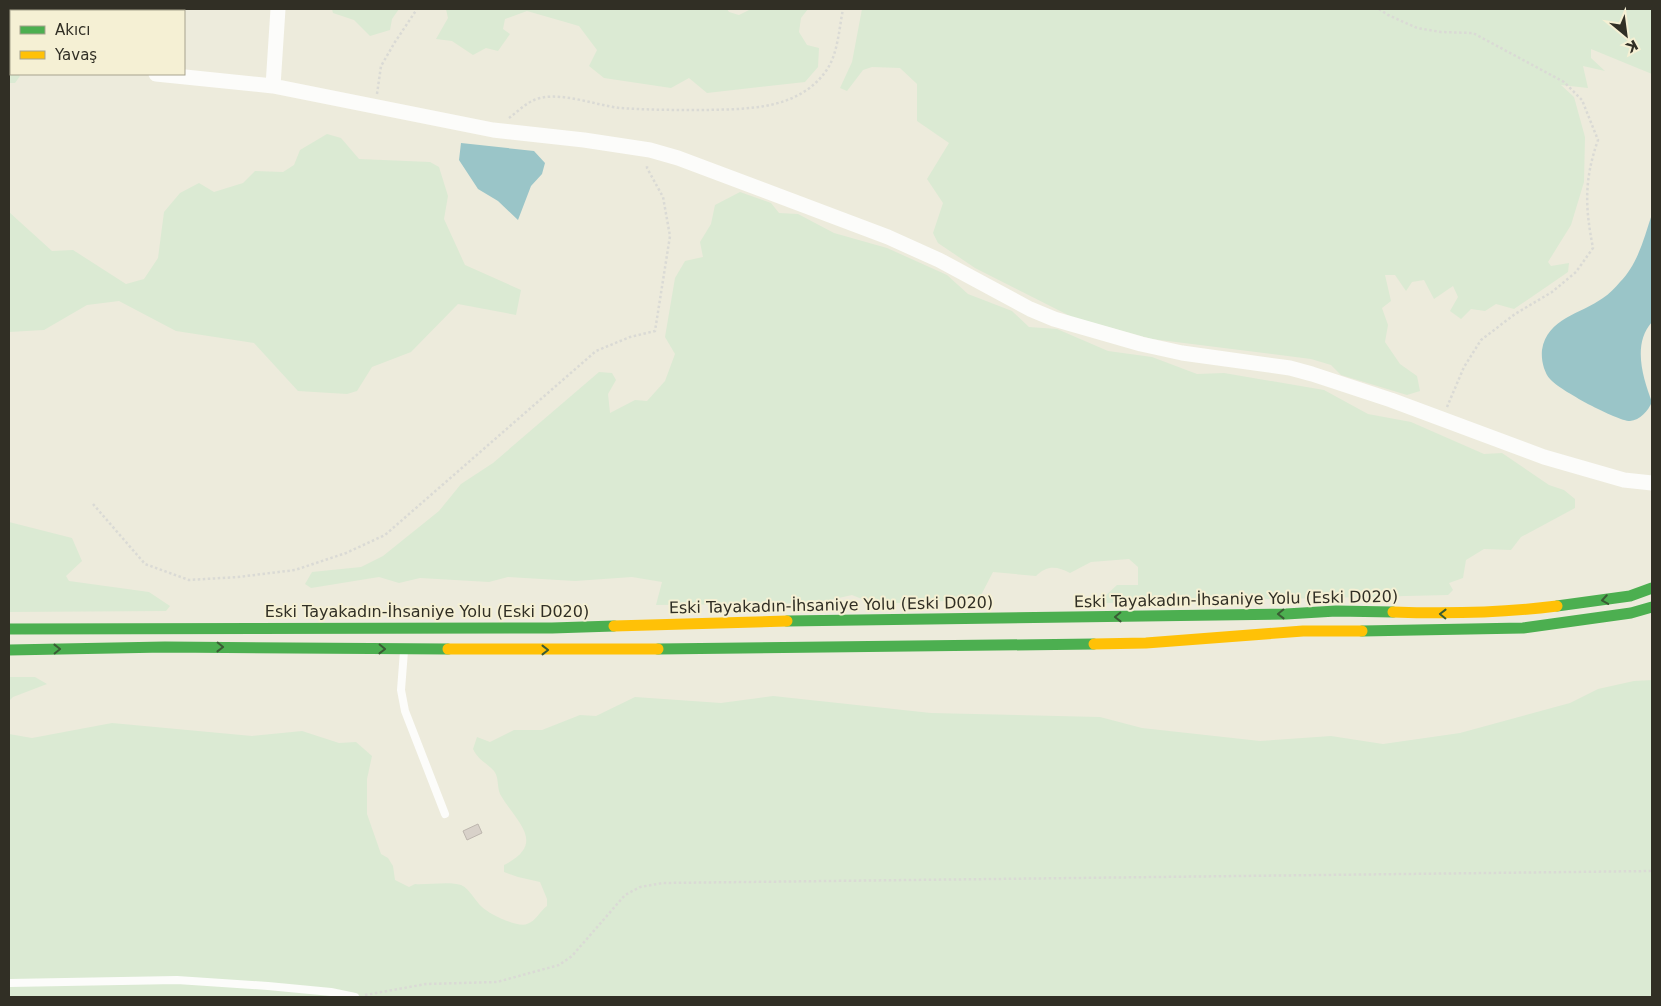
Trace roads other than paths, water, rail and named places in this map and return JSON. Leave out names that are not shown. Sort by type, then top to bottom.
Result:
[{"type":"main road","name":"Eski Tayakadın-İhsaniye Yolu (Eski D020)","points":[[9,629],[552,628],[714,622],[1266,614],[1336,611],[1460,614],[1527,610],[1577,604],[1630,596],[1652,588]]},
{"type":"main road","name":"Eski Tayakadın-İhsaniye Yolu (Eski D020)","points":[[9,650],[165,646],[543,650],[1146,643],[1303,631],[1523,628],[1631,613],[1652,607]]},
{"type":"street","points":[[273,86],[278,9]]},
{"type":"street","points":[[166,75],[273,86],[494,130],[584,140],[650,150],[687,161],[888,237],[939,260],[1030,309],[1054,319],[1182,353],[1290,368],[1338,382],[1443,418],[1544,457],[1624,480],[1652,483]]},
{"type":"lane","points":[[405,649],[401,690],[405,711],[445,814]]},
{"type":"lane","points":[[9,983],[177,980],[331,992],[355,997]]},
{"type":"water","points":[[461,143],[534,151],[545,163],[542,174],[531,186],[518,220],[498,201],[478,189],[459,160]]},
{"type":"water","points":[[1652,214],[1652,322],[1642,340],[1641,361],[1645,382],[1652,402],[1643,414],[1637,419],[1630,421],[1601,411],[1555,384],[1545,369],[1542,350],[1545,339],[1558,324],[1594,304],[1614,289],[1626,275],[1640,250]]}]
